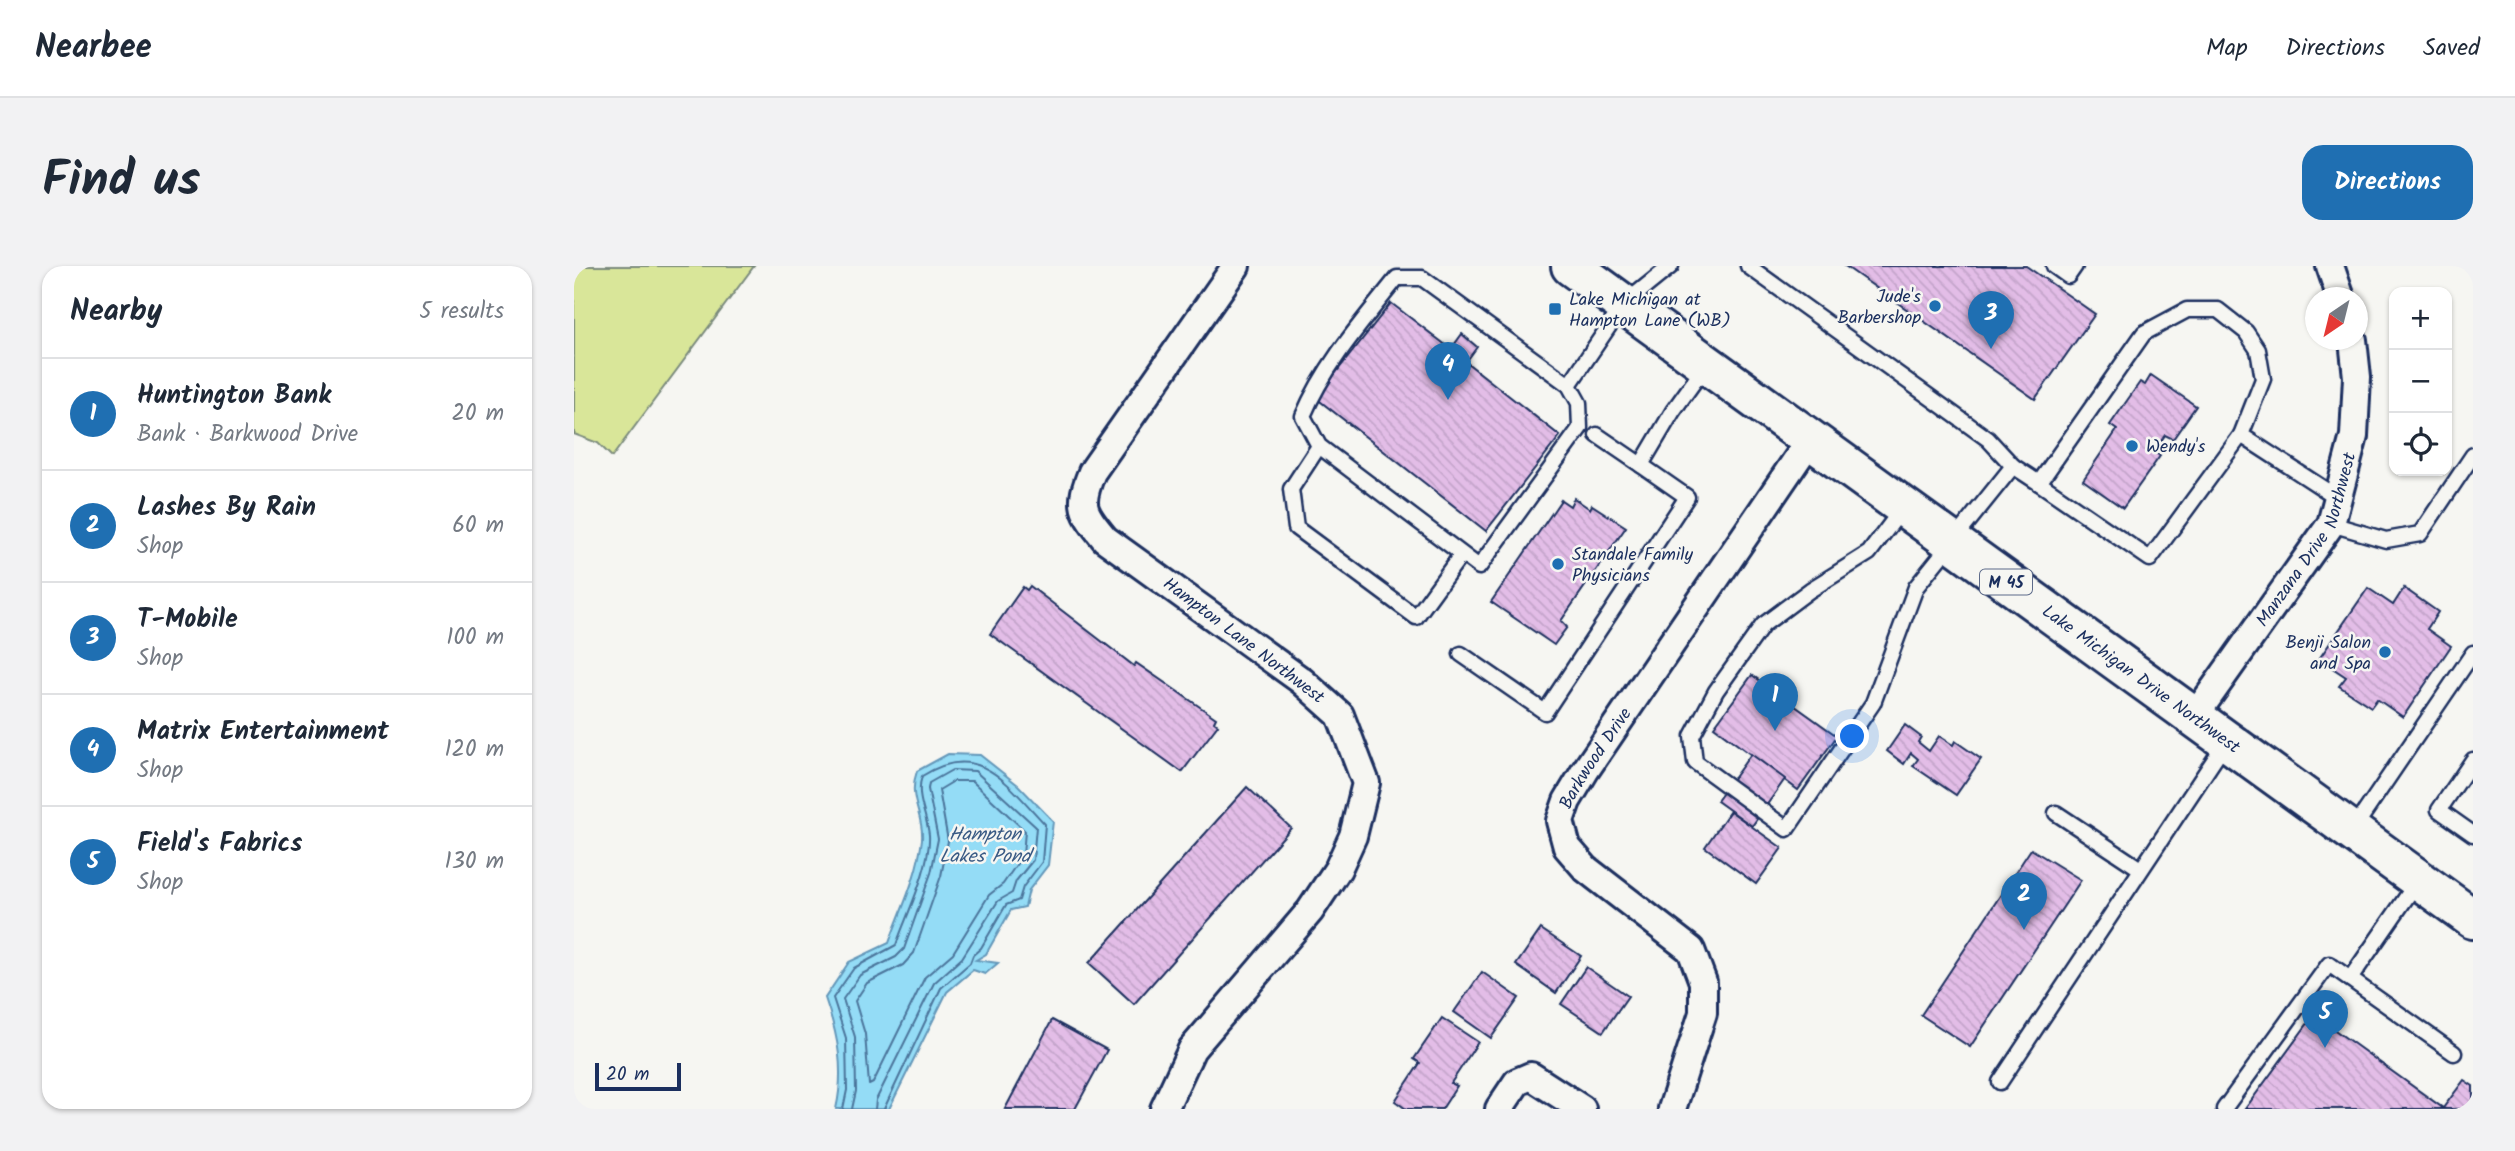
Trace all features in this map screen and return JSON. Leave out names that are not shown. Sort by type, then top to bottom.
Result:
[{"type":"highway","name":"Lake Michigan Drive Northwest","points":[[1571,266],[2473,919]]},
{"type":"street","name":"Hampton Lane Northwest","points":[[1164,1109],[1192,1049],[1310,911],[1338,869],[1353,836],[1366,783],[1340,715],[1302,681],[1105,539],[1086,516],[1082,498],[1092,472],[1236,266]]},
{"type":"street","points":[[2330,266],[2337,287]]},
{"type":"street","name":"Manzana Drive Northwest","points":[[2194,717],[2332,524],[2354,436],[2357,377],[2354,350]]},
{"type":"street","name":"Barkwood Drive","points":[[1672,1109],[1703,1013],[1703,982],[1691,950],[1586,869],[1567,847],[1560,821],[1567,801],[1585,771],[1810,440]]},
{"type":"street","points":[[1499,1109],[1517,1082],[1531,1076],[1582,1109]]},
{"type":"lane","points":[[1569,385],[1624,304],[1671,266]]},
{"type":"lane","points":[[1748,266],[1988,439],[2013,466],[2150,559],[2241,435],[2263,379],[2259,350],[2246,332],[2218,310],[2187,310],[2144,333],[2039,483]]},
{"type":"lane","points":[[2054,266],[2068,276],[2075,266]]},
{"type":"lane","points":[[1404,276],[1422,278],[1569,385],[1579,403],[1580,428],[1479,567],[1319,446],[1303,416],[1316,384],[1396,278],[1404,276]]},
{"type":"lane","points":[[1641,465],[1673,411],[1707,364]]},
{"type":"lane","points":[[1461,654],[1545,712],[1687,498],[1597,435]]},
{"type":"lane","points":[[2241,435],[2338,498]]},
{"type":"lane","points":[[1319,446],[1291,489],[1296,528],[1416,617],[1461,555]]},
{"type":"lane","points":[[2332,524],[2386,540],[2420,534],[2473,455]]},
{"type":"lane","points":[[1902,508],[1869,553],[1810,590],[1763,625],[1716,691],[1692,736],[1695,762],[1787,830],[1874,703],[1916,587],[2013,466]]},
{"type":"lane","points":[[2352,831],[2473,653]]},
{"type":"lane","points":[[2000,1082],[2227,741]]},
{"type":"lane","points":[[2473,760],[2439,810],[2473,834]]},
{"type":"lane","points":[[2056,813],[2140,868]]},
{"type":"lane","points":[[2350,979],[2419,879]]},
{"type":"lane","points":[[2224,1109],[2329,964],[2454,1053]]},
{"type":"green space","points":[[574,266],[754,266],[612,457],[598,443],[574,434]]},
{"type":"water","name":"Hampton Lakes Pond","points":[[948,754],[980,755],[1018,785],[1053,821],[1048,865],[1029,890],[1025,907],[1011,910],[986,954],[976,960],[998,963],[985,974],[973,970],[947,992],[889,1109],[836,1109],[840,1080],[839,1053],[825,998],[849,962],[889,943],[920,852],[922,830],[914,790],[917,771]]},
{"type":"building","points":[[1845,266],[2026,266],[2095,314],[2035,399]]},
{"type":"building","points":[[1391,303],[1451,349],[1462,334],[1477,347],[1466,362],[1560,436],[1486,531],[1316,398]]},
{"type":"building","name":"Wendy's","points":[[2151,375],[2196,406],[2173,439],[2165,435],[2154,452],[2160,456],[2123,508],[2083,480],[2117,430],[2110,425],[2140,382],[2145,385]]},
{"type":"building","name":"Standale Family Physicians","points":[[1574,498],[1590,509],[1592,505],[1626,527],[1561,621],[1567,627],[1554,645],[1491,602],[1561,500],[1570,506]]},
{"type":"building","points":[[1030,586],[1134,666],[1136,663],[1216,718],[1214,722],[1218,725],[1182,772],[990,634],[1023,587],[1027,590]]},
{"type":"building","name":"Benji Salon and Spa","points":[[2368,588],[2393,605],[2404,588],[2438,612],[2427,629],[2451,646],[2403,717],[2377,699],[2371,707],[2339,686],[2346,677],[2319,659]]},
{"type":"building","points":[[1752,675],[1837,736],[1798,790],[1714,727]]},
{"type":"building","points":[[1905,725],[1921,737],[1918,742],[1929,751],[1939,736],[1953,745],[1955,741],[1981,759],[1956,795],[1913,766],[1918,759],[1911,753],[1904,764],[1887,751]]},
{"type":"building","points":[[1751,754],[1785,779],[1752,826],[1717,801]]},
{"type":"building","points":[[1247,787],[1291,828],[1134,1004],[1089,963]]},
{"type":"building","points":[[1730,811],[1782,848],[1756,884],[1705,847]]},
{"type":"building","points":[[2031,849],[2081,880],[1970,1047],[1921,1015]]},
{"type":"building","points":[[1541,929],[1581,956],[1556,993],[1516,965]]},
{"type":"building","points":[[1586,967],[1628,996],[1603,1032],[1561,1004]]},
{"type":"building","points":[[1482,972],[1519,998],[1491,1038],[1454,1012]]},
{"type":"building","points":[[2314,1015],[2443,1108],[2464,1080],[2473,1086],[2473,1109],[2245,1109]]},
{"type":"building","points":[[1442,1018],[1478,1042],[1451,1083],[1457,1086],[1442,1109],[1406,1109],[1395,1101],[1420,1063],[1414,1059]]},
{"type":"building","points":[[1052,1020],[1107,1050],[1075,1109],[1005,1109]]},
{"type":"place","name":"Jude's Barbershop","points":[[1935,306]]},
{"type":"place","name":"Lake Michigan at Hampton Lane (WB)","points":[[1555,309]]},
{"type":"place","name":"T-Mobile","points":[[1991,349]]},
{"type":"place","name":"Matrix Entertainment","points":[[1448,400]]},
{"type":"place","name":"Wendy's","points":[[2132,446]]},
{"type":"place","name":"Standale Family Physicians","points":[[1558,564]]},
{"type":"place","name":"Benji Salon and Spa","points":[[2385,652]]},
{"type":"place","name":"Huntington Bank","points":[[1775,731]]},
{"type":"place","name":"Lashes By Rain","points":[[2024,930]]},
{"type":"place","name":"Field's Fabrics","points":[[2325,1048]]}]
